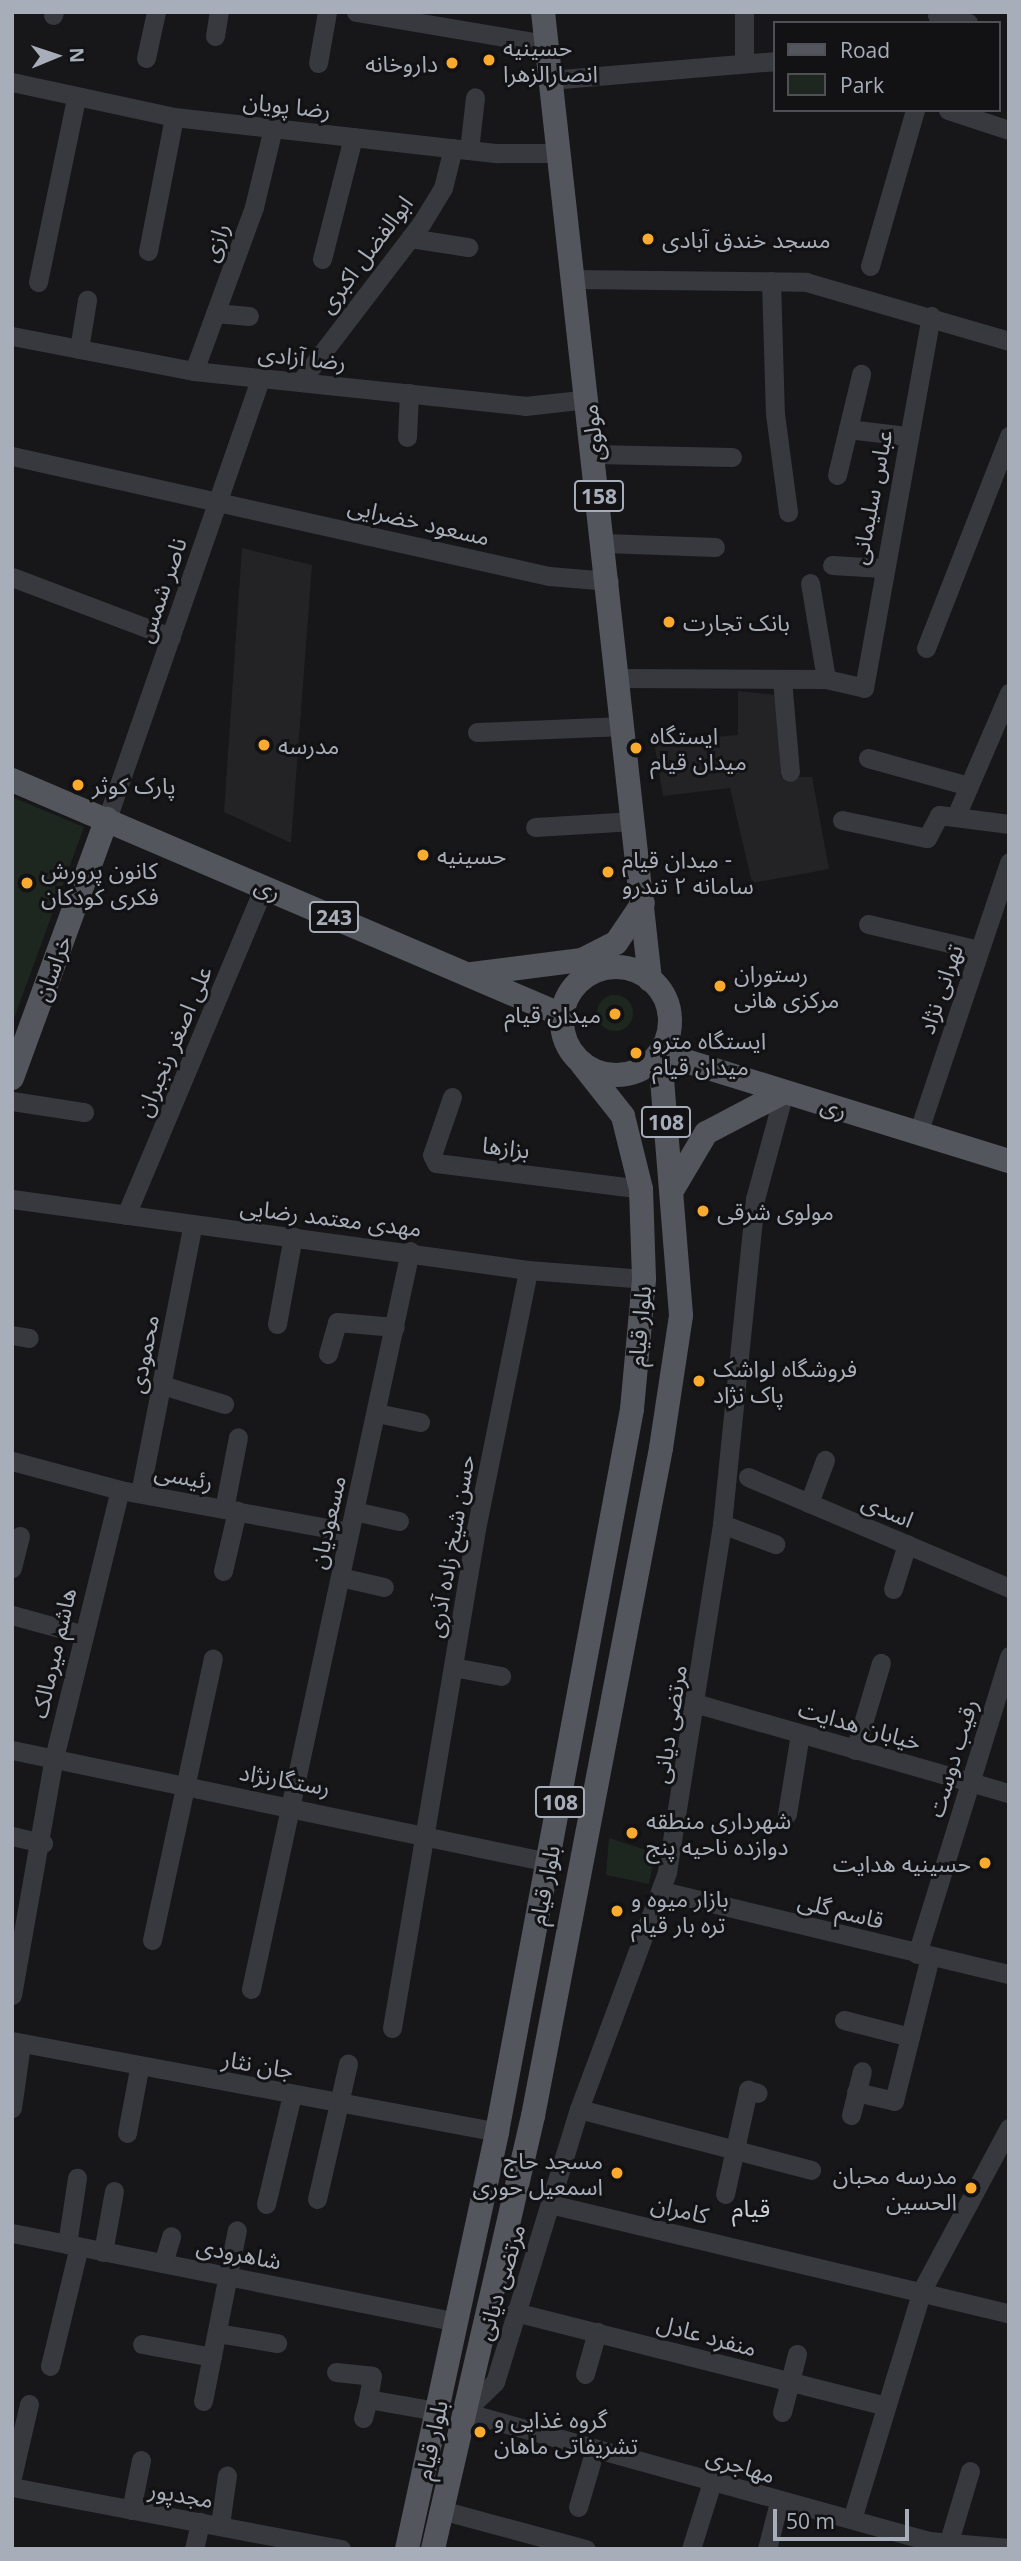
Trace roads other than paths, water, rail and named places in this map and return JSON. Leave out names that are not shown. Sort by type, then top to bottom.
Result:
[{"type":"main road","name":"مولوی","points":[[543,12],[605,543],[650,980]]},
{"type":"main road","name":"ری","points":[[12,780],[562,1015]]},
{"type":"main road","name":"خراسان","points":[[12,1079],[107,819]]},
{"type":"main road","points":[[468,975],[582,960],[616,943],[643,903]]},
{"type":"main road","points":[[628,968],[650,980],[668,1007],[660,1053],[632,1073],[598,1073],[582,1064],[570,1051],[562,1015],[573,988],[598,970],[628,968]]},
{"type":"main road","name":"ری","points":[[660,1053],[1009,1161]]},
{"type":"main road","name":"بلوار قیام","points":[[433,2549],[533,2116],[661,1448],[681,1315],[660,1053]]},
{"type":"main road","name":"بلوار قیام","points":[[407,2549],[497,2132],[632,1409],[644,1279],[641,1189],[623,1116],[582,1064]]},
{"type":"main road","points":[[641,1189],[657,1182],[672,1191],[706,1133],[784,1092]]},
{"type":"street","points":[[146,58],[156,12]]},
{"type":"street","points":[[215,36],[219,12]]},
{"type":"street","points":[[318,63],[327,12]]},
{"type":"street","points":[[356,12],[546,44]]},
{"type":"street","points":[[744,12],[744,62]]},
{"type":"street","points":[[937,17],[958,21]]},
{"type":"street","points":[[550,80],[772,61]]},
{"type":"street","name":"رضا پویان","points":[[12,82],[76,99],[174,117],[461,149],[559,153]]},
{"type":"street","name":"ابوالفضل اکبری","points":[[300,382],[410,238],[443,188],[461,149],[475,97]]},
{"type":"street","points":[[38,282],[76,99]]},
{"type":"street","points":[[870,266],[914,112]]},
{"type":"street","points":[[954,112],[1009,130]]},
{"type":"street","points":[[148,251],[174,117]]},
{"type":"street","name":"رازی","points":[[194,371],[254,207],[273,128]]},
{"type":"street","points":[[322,259],[353,137]]},
{"type":"street","points":[[410,238],[468,247]]},
{"type":"street","points":[[575,279],[806,282],[1009,341]]},
{"type":"street","points":[[771,281],[775,414],[788,512]]},
{"type":"street","points":[[79,349],[87,300]]},
{"type":"street","points":[[215,313],[249,316]]},
{"type":"street","name":"عباس سلیمانی","points":[[826,679],[863,688],[882,568],[931,317]]},
{"type":"street","name":"رضا آزادی","points":[[12,336],[194,371],[541,406],[588,399]]},
{"type":"street","points":[[837,475],[861,374]]},
{"type":"street","name":"ناصر شمس","points":[[107,819],[261,378]]},
{"type":"street","points":[[407,437],[409,393]]},
{"type":"street","points":[[848,429],[907,436]]},
{"type":"street","points":[[926,648],[1009,436]]},
{"type":"street","points":[[594,454],[732,457]]},
{"type":"street","name":"مسعود خضرایی","points":[[12,456],[219,500],[549,576],[609,581]]},
{"type":"street","points":[[605,543],[715,547]]},
{"type":"street","points":[[832,565],[882,568]]},
{"type":"street","points":[[12,577],[171,637]]},
{"type":"street","points":[[619,678],[826,679],[810,583]]},
{"type":"street","points":[[782,678],[790,772]]},
{"type":"street","points":[[956,816],[1009,693]]},
{"type":"street","points":[[477,732],[624,726]]},
{"type":"street","points":[[868,758],[968,786]]},
{"type":"street","points":[[842,820],[927,838],[937,816],[1009,824]]},
{"type":"street","points":[[535,827],[634,821]]},
{"type":"street","name":"تهرانی نژاد","points":[[918,1133],[1009,862]]},
{"type":"street","name":"علی اصغر رنجبران","points":[[126,1215],[264,887]]},
{"type":"street","points":[[868,924],[979,950]]},
{"type":"street","name":"مرتضی دیانی","points":[[464,2412],[495,2382],[579,2109],[662,1891],[698,1704],[722,1524],[755,1199],[784,1092]]},
{"type":"street","name":"بزازها","points":[[452,1097],[432,1155],[436,1163],[641,1189]]},
{"type":"street","points":[[12,1101],[84,1112]]},
{"type":"street","name":"مهدی معتمد رضایی","points":[[12,1199],[410,1251],[528,1270],[644,1279]]},
{"type":"street","name":"محمودی","points":[[130,1491],[162,1385],[194,1224]]},
{"type":"street","points":[[277,1324],[293,1237]]},
{"type":"street","name":"مسعودیان","points":[[251,1989],[410,1251]]},
{"type":"street","name":"حسن شیخ زاده آذری","points":[[392,2028],[422,1832],[528,1270]]},
{"type":"street","points":[[328,1354],[337,1322],[395,1327]]},
{"type":"street","points":[[162,1385],[224,1404]]},
{"type":"street","points":[[377,1413],[420,1422]]},
{"type":"street","points":[[223,1571],[238,1437]]},
{"type":"street","name":"رئیسی","points":[[12,1461],[130,1491],[349,1532]]},
{"type":"street","points":[[809,1503],[825,1461]]},
{"type":"street","name":"اسدی","points":[[748,1477],[1009,1588]]},
{"type":"street","name":"هاشم میرمالک","points":[[12,1995],[43,1843],[54,1758],[81,1634],[130,1491]]},
{"type":"street","points":[[354,1511],[399,1521]]},
{"type":"street","points":[[722,1524],[775,1544]]},
{"type":"street","points":[[12,1568],[20,1536]]},
{"type":"street","points":[[892,1589],[906,1544]]},
{"type":"street","points":[[340,1577],[384,1587]]},
{"type":"street","points":[[12,1615],[81,1634]]},
{"type":"street","name":"رقیب دوست","points":[[856,2092],[894,2101],[910,2037],[923,1956],[970,1782],[1009,1656]]},
{"type":"street","points":[[152,1940],[180,1786],[213,1658]]},
{"type":"street","points":[[856,1749],[881,1662]]},
{"type":"street","points":[[453,1667],[501,1676]]},
{"type":"street","name":"خیابان‌ هدایت","points":[[698,1704],[1009,1793]]},
{"type":"street","points":[[787,1814],[800,1734]]},
{"type":"street","name":"رستگارنژاد","points":[[12,1750],[180,1786],[290,1804],[548,1862]]},
{"type":"street","points":[[12,1836],[43,1843]]},
{"type":"street","name":"قاسم گلی","points":[[662,1891],[923,1956],[1009,1974]]},
{"type":"street","points":[[844,2020],[910,2037]]},
{"type":"street","points":[[12,2108],[17,2043]]},
{"type":"street","name":"جان نثار","points":[[17,2043],[139,2069],[497,2132]]},
{"type":"street","points":[[317,2199],[341,2104],[348,2064]]},
{"type":"street","points":[[127,2133],[139,2069]]},
{"type":"street","points":[[851,2115],[862,2071]]},
{"type":"street","points":[[725,2194],[748,2090],[758,2093]]},
{"type":"street","points":[[265,2204],[292,2095]]},
{"type":"street","points":[[579,2109],[811,2170]]},
{"type":"street","points":[[852,2519],[922,2290],[1009,2127]]},
{"type":"street","points":[[50,2366],[73,2245],[77,2178]]},
{"type":"street","points":[[103,2252],[114,2191]]},
{"type":"street","name":"کامران","points":[[550,2204],[922,2290],[1009,2313]]},
{"type":"street","points":[[204,2401],[237,2230]]},
{"type":"street","name":"شاهرودی","points":[[12,2233],[456,2322]]},
{"type":"street","points":[[163,2263],[171,2236]]},
{"type":"street","name":"منفرد عادل","points":[[515,2312],[886,2406]]},
{"type":"street","points":[[585,2374],[597,2332]]},
{"type":"street","points":[[217,2333],[277,2343]]},
{"type":"street","points":[[142,2344],[212,2357]]},
{"type":"street","points":[[782,2412],[797,2354]]},
{"type":"street","points":[[336,2372],[372,2376],[366,2408],[437,2411]]},
{"type":"street","points":[[12,2477],[29,2404]]},
{"type":"street","name":"مهاجری","points":[[464,2412],[779,2502],[852,2519],[934,2543],[1009,2548]]},
{"type":"street","points":[[578,2507],[595,2449]]},
{"type":"street","points":[[131,2510],[141,2460]]},
{"type":"street","points":[[934,2543],[970,2471]]},
{"type":"street","points":[[220,2525],[227,2475]]},
{"type":"street","points":[[691,2549],[712,2482]]},
{"type":"street","name":"مجدپور","points":[[12,2487],[341,2549]]},
{"type":"street","points":[[767,2549],[779,2502]]},
{"type":"street","points":[[441,2510],[586,2549]]},
{"type":"street","points":[[194,2549],[200,2522]]},
{"type":"place","name":"حسینیه انصارالزهرا","points":[[489,60]]},
{"type":"place","name":"داروخانه","points":[[452,63]]},
{"type":"place","name":"مسجد خندق آبادی","points":[[648,239]]},
{"type":"place","name":"بانک تجارت","points":[[669,622]]},
{"type":"place","name":"مدرسه","points":[[264,745]]},
{"type":"place","name":"ایستگاه میدان قیام","points":[[636,748]]},
{"type":"place","name":"پارک کوثر","points":[[78,785]]},
{"type":"place","name":"حسینیه","points":[[423,855]]},
{"type":"place","name":"میدان قیام - سامانه ۲ تندرو","points":[[608,872]]},
{"type":"place","name":"کانون پرورش فکری کودکان","points":[[27,883]]},
{"type":"place","name":"رستوران مرکزی هانی","points":[[720,986]]},
{"type":"place","name":"میدان قیام","points":[[615,1014]]},
{"type":"place","name":"ایستگاه مترو میدان قیام","points":[[636,1053]]},
{"type":"place","name":"مولوی شرقی","points":[[703,1211]]},
{"type":"place","name":"فروشگاه لواشک پاک نژاد","points":[[699,1381]]},
{"type":"place","name":"شهرداری منطقه دوازده ناحیه پنج","points":[[632,1833]]},
{"type":"place","name":"حسینیه هدایت","points":[[985,1863]]},
{"type":"place","name":"بازار میوه و تره بار قیام","points":[[617,1911]]},
{"type":"place","name":"مسجد حاج اسمعیل حوری","points":[[617,2173]]},
{"type":"place","name":"مدرسه محبان الحسین","points":[[971,2188]]},
{"type":"place","name":"گروه غذایی و تشریفاتی ماهان","points":[[480,2432]]},
{"type":"district","name":"قیام","points":[[751,2208]]}]
